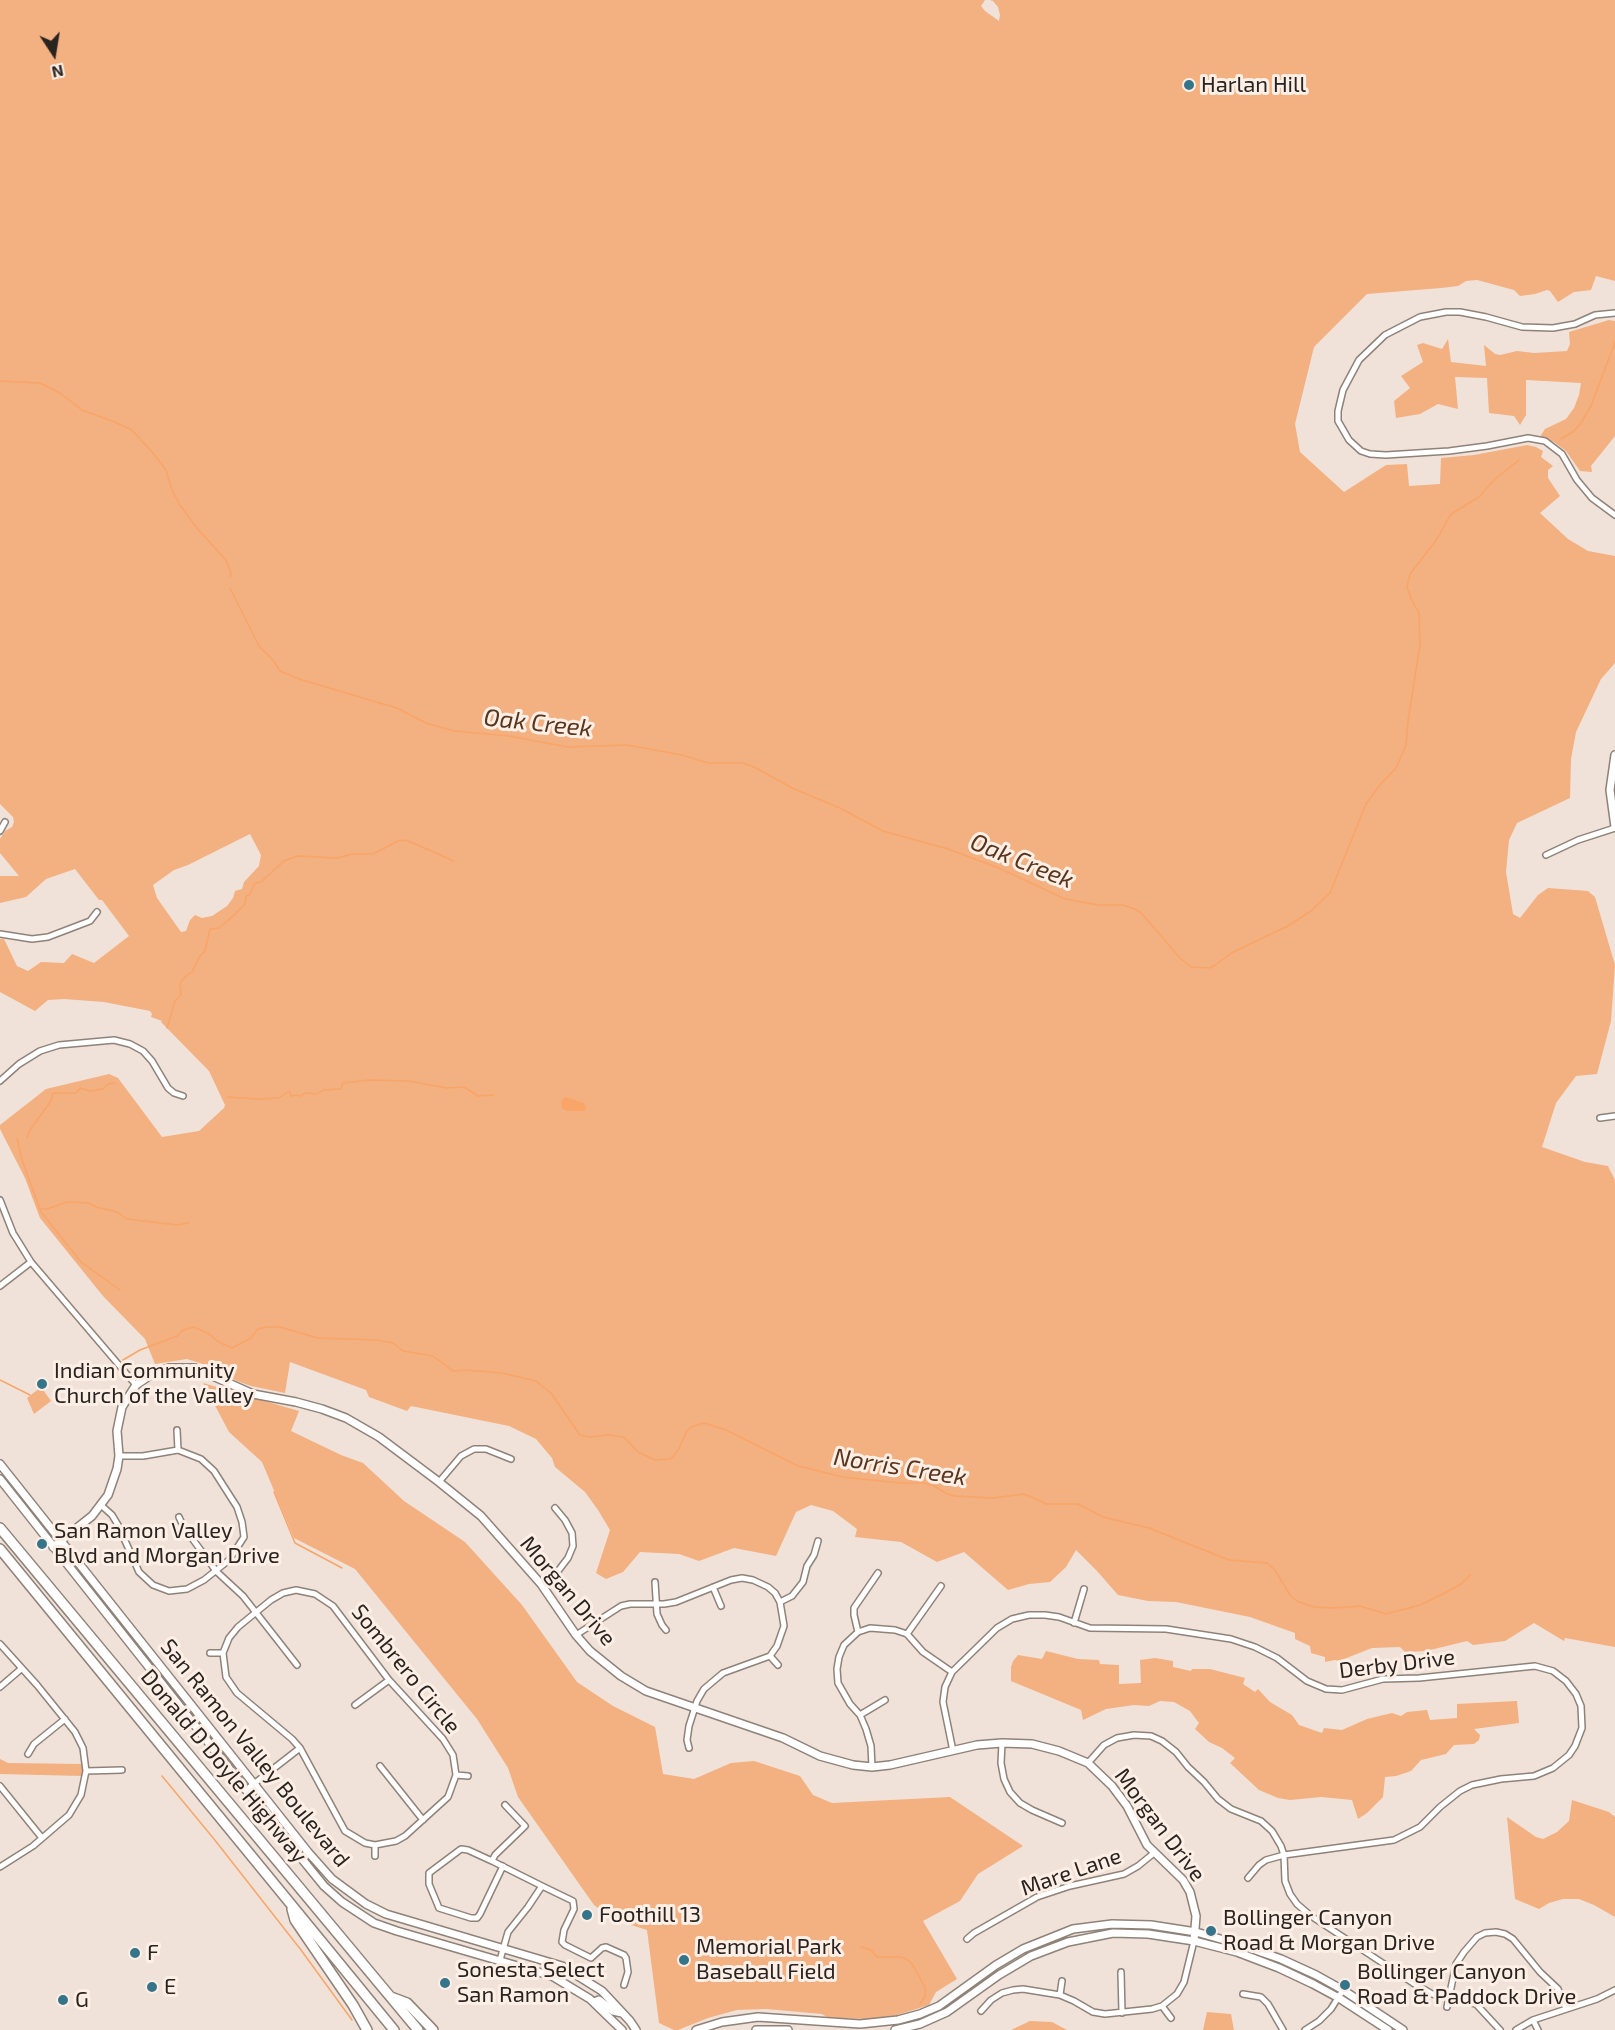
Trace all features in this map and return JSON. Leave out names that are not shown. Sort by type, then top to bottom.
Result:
[{"type":"highway","name":"Donald D Doyle Highway","points":[[0,1528],[418,2030]]},
{"type":"highway","name":"Donald D Doyle Highway","points":[[0,1549],[394,2030]]},
{"type":"highway","points":[[292,1907],[295,1920],[353,2005],[367,2030]]},
{"type":"highway","points":[[390,1996],[407,2003],[434,2030]]},
{"type":"main road","points":[[1615,755],[1610,790],[1615,827]]},
{"type":"main road","name":"Morgan Drive","points":[[136,1385],[152,1374],[169,1368],[187,1367],[203,1370],[254,1394],[305,1404],[346,1418],[379,1437],[481,1516],[541,1584],[576,1635],[590,1651],[621,1676],[646,1691],[783,1738],[836,1762],[872,1767],[916,1760],[977,1745],[1002,1743],[1032,1744],[1059,1751],[1088,1763],[1112,1786],[1127,1806],[1154,1853],[1191,1892],[1195,1905],[1194,1941]]},
{"type":"main road","points":[[53,1547],[93,1516],[102,1506],[114,1482],[119,1456],[117,1431],[119,1416],[126,1399],[136,1385]]},
{"type":"main road","name":"San Ramon Valley Boulevard","points":[[0,1464],[308,1852],[332,1879],[366,1904],[386,1914],[562,1966],[602,1991],[636,2030]]},
{"type":"main road","name":"San Ramon Valley Boulevard","points":[[0,1479],[324,1886],[364,1917],[397,1931],[552,1976],[594,2002],[622,2030]]},
{"type":"main road","points":[[696,2030],[722,2022],[758,2017],[845,2024],[880,2023],[920,2014],[939,2006],[996,1965],[1023,1949],[1073,1929],[1112,1924],[1151,1925],[1196,1932],[1281,1959],[1343,1990],[1403,2030]]},
{"type":"main road","points":[[895,2030],[920,2024],[947,2012],[999,1975],[1031,1956],[1068,1942],[1113,1934],[1148,1934],[1194,1941],[1237,1952],[1279,1968],[1339,1998],[1388,2030]]},
{"type":"main road","points":[[594,2002],[599,2000],[613,2012],[622,2013]]},
{"type":"main road","points":[[756,2030],[788,2030]]},
{"type":"street","points":[[1615,313],[1595,315],[1575,324],[1542,328],[1522,327],[1486,316],[1460,312],[1420,317],[1385,335],[1359,360],[1343,390],[1338,411],[1338,421],[1349,440],[1362,451],[1370,454],[1459,450],[1528,438],[1545,441],[1562,454],[1577,480],[1592,498],[1615,514]]},
{"type":"street","points":[[0,831],[5,822]]},
{"type":"street","points":[[1546,855],[1578,840],[1615,827]]},
{"type":"street","points":[[0,934],[32,939],[48,938],[81,925],[94,917],[97,912]]},
{"type":"street","points":[[0,1081],[19,1064],[40,1051],[59,1045],[114,1040],[130,1044],[143,1052],[174,1093],[183,1096]]},
{"type":"street","points":[[1600,1118],[1615,1116]]},
{"type":"street","points":[[0,1200],[13,1233],[31,1262],[136,1385]]},
{"type":"street","points":[[0,1286],[31,1262]]},
{"type":"street","points":[[177,1430],[178,1450]]},
{"type":"street","points":[[439,1482],[461,1456],[474,1449],[486,1449],[511,1459]]},
{"type":"street","points":[[102,1506],[112,1515],[118,1525],[139,1572],[153,1585],[170,1591],[193,1587],[216,1571],[229,1560],[244,1537],[237,1507],[214,1470],[201,1459],[178,1450],[143,1456],[119,1456]]},
{"type":"street","points":[[541,1584],[558,1571],[573,1546],[572,1533],[555,1508]]},
{"type":"street","points":[[179,1517],[216,1571],[256,1611],[297,1665]]},
{"type":"street","points":[[244,1537],[251,1537]]},
{"type":"street","points":[[780,1602],[792,1596],[803,1582],[818,1541]]},
{"type":"street","points":[[858,1632],[854,1608],[878,1573]]},
{"type":"street","points":[[576,1635],[621,1606],[676,1602],[731,1580],[742,1578],[768,1587],[780,1602],[784,1626],[782,1637],[770,1656],[732,1669],[713,1680],[704,1689],[695,1708],[687,1740],[689,1748]]},
{"type":"street","points":[[655,1582],[659,1620],[666,1630]]},
{"type":"street","name":"Sombrero Circle","points":[[223,1653],[229,1638],[238,1627],[256,1611],[283,1593],[295,1586],[315,1594],[333,1606],[389,1680],[449,1746],[456,1766],[456,1775]]},
{"type":"street","points":[[907,1634],[941,1586]]},
{"type":"street","points":[[713,1587],[721,1606]]},
{"type":"street","points":[[1074,1623],[1084,1589]]},
{"type":"street","points":[[168,1598],[170,1591]]},
{"type":"street","name":"Derby Drive","points":[[954,1751],[943,1701],[945,1687],[952,1672],[997,1628],[1012,1619],[1029,1615],[1046,1615],[1090,1628],[1166,1629],[1232,1639],[1270,1654],[1307,1681],[1326,1689],[1342,1690],[1383,1679],[1419,1678],[1535,1666],[1553,1671],[1576,1694],[1581,1706],[1582,1728],[1569,1755],[1553,1768],[1534,1776],[1472,1785],[1440,1806],[1420,1827],[1394,1840],[1284,1855],[1266,1860],[1248,1878]]},
{"type":"street","points":[[872,1767],[871,1746],[866,1729],[860,1715],[838,1683],[838,1657],[844,1645],[858,1632],[870,1628],[884,1628],[907,1634],[923,1652],[952,1672]]},
{"type":"street","points":[[0,1644],[75,1732],[82,1748],[86,1771],[83,1788],[74,1809],[42,1838],[0,1867]]},
{"type":"street","points":[[210,1653],[223,1653],[223,1664],[230,1684],[237,1694],[300,1748],[345,1831],[365,1843],[375,1845],[396,1841],[448,1797],[456,1775],[468,1776]]},
{"type":"street","points":[[770,1656],[778,1665]]},
{"type":"street","points":[[0,1687],[21,1669]]},
{"type":"street","points":[[355,1705],[389,1680]]},
{"type":"street","points":[[860,1715],[885,1700]]},
{"type":"street","points":[[28,1754],[34,1744],[65,1719]]},
{"type":"street","points":[[1088,1763],[1104,1745],[1117,1738],[1134,1735],[1151,1736],[1162,1741],[1176,1752],[1231,1809],[1261,1821],[1272,1831],[1284,1855],[1285,1881],[1297,1904],[1333,1933],[1358,1946],[1432,1994],[1476,2004],[1500,2030]]},
{"type":"street","points":[[1002,1743],[1001,1763],[1004,1779],[1010,1792],[1020,1803],[1032,1810],[1062,1822]]},
{"type":"street","points":[[246,1790],[300,1748]]},
{"type":"street","points":[[380,1766],[423,1820]]},
{"type":"street","points":[[86,1771],[122,1770]]},
{"type":"street","points":[[0,1786],[42,1838]]},
{"type":"street","points":[[492,1860],[525,1826],[505,1805]]},
{"type":"street","points":[[375,1845],[375,1857]]},
{"type":"street","points":[[502,1866],[477,1918],[439,1908],[429,1884],[429,1873],[461,1849],[468,1850],[568,1897],[574,1905],[562,1942],[565,1946],[591,1958],[606,1947],[624,1955],[628,1972],[624,1985]]},
{"type":"street","name":"Mare Lane","points":[[967,1939],[1037,1897],[1070,1886],[1124,1874],[1154,1853]]},
{"type":"street","points":[[500,1960],[508,1932],[542,1886]]},
{"type":"street","points":[[1447,2007],[1456,1964],[1477,1937],[1485,1933],[1496,1932],[1513,1939],[1540,1972],[1558,1989],[1566,2009]]},
{"type":"street","points":[[981,2011],[991,2000],[1013,1990],[1023,1989],[1060,1995],[1093,2012],[1105,2014],[1162,2006],[1177,1994],[1184,1982],[1194,1941]]},
{"type":"street","points":[[1121,1972],[1122,2013]]},
{"type":"street","points":[[1060,1995],[1062,1981]]},
{"type":"street","points":[[1305,2030],[1319,2021],[1343,1990]]},
{"type":"street","points":[[1516,2030],[1533,2020],[1597,1999],[1615,1990]]},
{"type":"street","points":[[1243,1994],[1261,1997],[1284,2030]]},
{"type":"street","points":[[1162,2006],[1171,2018]]},
{"type":"street","points":[[1533,2020],[1538,2030]]},
{"type":"street","points":[[815,2030],[816,2021]]},
{"type":"shaded area","points":[[0,0],[985,0],[981,6],[999,21],[998,7],[990,0],[1615,0],[1615,281],[1596,276],[1591,290],[1574,292],[1558,302],[1547,290],[1520,296],[1514,290],[1477,280],[1466,281],[1458,286],[1367,294],[1314,347],[1295,424],[1300,452],[1344,492],[1386,465],[1407,464],[1409,486],[1440,484],[1441,458],[1474,455],[1527,445],[1536,447],[1543,451],[1541,457],[1553,466],[1548,470],[1548,478],[1560,496],[1540,513],[1568,539],[1588,551],[1615,556],[1615,663],[1601,679],[1576,732],[1571,759],[1570,798],[1517,823],[1509,840],[1506,872],[1513,914],[1520,918],[1538,895],[1548,888],[1588,891],[1595,897],[1615,965],[1611,1021],[1597,1074],[1576,1076],[1556,1103],[1542,1147],[1585,1162],[1608,1166],[1615,1180],[1615,1647],[1565,1638],[1564,1641],[1534,1623],[1505,1641],[1473,1645],[1467,1641],[1426,1651],[1405,1652],[1400,1647],[1372,1648],[1339,1661],[1325,1662],[1325,1657],[1311,1653],[1310,1646],[1295,1639],[1295,1633],[1250,1617],[1176,1602],[1148,1601],[1118,1595],[1076,1550],[1066,1567],[1050,1582],[1029,1584],[1008,1590],[964,1552],[937,1562],[901,1542],[855,1537],[857,1529],[833,1511],[811,1505],[796,1512],[776,1556],[734,1548],[699,1561],[679,1554],[640,1552],[623,1572],[606,1579],[596,1573],[610,1530],[598,1510],[585,1492],[555,1467],[552,1458],[536,1439],[509,1426],[411,1406],[407,1411],[369,1397],[366,1390],[290,1362],[285,1393],[251,1386],[209,1366],[187,1359],[155,1364],[145,1339],[103,1296],[40,1218],[25,1178],[0,1125],[46,1089],[109,1074],[118,1078],[162,1137],[199,1131],[225,1105],[209,1071],[162,1021],[151,1017],[150,1011],[104,1002],[64,999],[48,1000],[35,1011],[0,992],[0,939],[4,939],[17,966],[28,971],[41,962],[64,963],[72,954],[94,963],[129,936],[75,869],[46,879],[26,897],[0,903],[0,876],[19,876],[0,853],[0,839],[14,822],[13,817],[0,804]],"holes":[[[250,834],[261,855],[259,866],[244,882],[242,889],[235,891],[227,906],[212,916],[202,918],[195,915],[190,920],[186,931],[181,932],[157,898],[153,885],[174,870]]]},
{"type":"shaded area","points":[[1609,320],[1615,321],[1615,436],[1591,466],[1592,472],[1580,471],[1566,451],[1554,442],[1540,437],[1545,429],[1566,419],[1574,408],[1581,383],[1526,380],[1526,415],[1520,425],[1514,416],[1489,413],[1487,378],[1455,377],[1458,409],[1438,404],[1420,414],[1396,418],[1394,401],[1410,388],[1401,376],[1423,362],[1417,345],[1423,343],[1442,349],[1448,339],[1451,362],[1486,366],[1484,345],[1495,354],[1500,355],[1517,351],[1534,353],[1567,351],[1570,344],[1569,332]]},
{"type":"shaded area","points":[[565,1097],[584,1103],[585,1111],[567,1111],[562,1108],[561,1102]]},
{"type":"shaded area","points":[[203,1383],[299,1411],[291,1431],[363,1463],[404,1501],[465,1542],[522,1605],[577,1682],[613,1706],[655,1727],[663,1774],[694,1779],[731,1763],[754,1761],[800,1776],[813,1795],[832,1803],[950,1797],[1023,1846],[978,1874],[960,1901],[923,1921],[957,1979],[936,1992],[929,2005],[897,2015],[869,2019],[839,2018],[822,2014],[766,2009],[737,2010],[678,2030],[659,2023],[647,1930],[615,1920],[594,1905],[518,1797],[508,1768],[477,1719],[355,1569],[294,1538],[262,1462],[229,1432]]},
{"type":"shaded area","points":[[41,1387],[51,1401],[34,1414],[27,1398]]},
{"type":"shaded area","points":[[1046,1651],[1078,1659],[1099,1660],[1100,1664],[1119,1665],[1119,1684],[1141,1683],[1140,1660],[1155,1658],[1173,1661],[1173,1667],[1191,1671],[1192,1669],[1210,1669],[1245,1678],[1243,1684],[1255,1692],[1258,1689],[1270,1702],[1292,1715],[1299,1725],[1322,1733],[1324,1728],[1342,1730],[1367,1719],[1392,1713],[1401,1716],[1407,1712],[1427,1710],[1430,1720],[1457,1718],[1457,1704],[1517,1701],[1519,1723],[1474,1729],[1480,1735],[1479,1740],[1474,1744],[1454,1745],[1446,1754],[1421,1760],[1411,1771],[1385,1777],[1383,1797],[1358,1819],[1352,1800],[1321,1797],[1290,1800],[1259,1790],[1230,1763],[1235,1758],[1209,1742],[1195,1729],[1199,1723],[1190,1711],[1174,1702],[1160,1701],[1149,1706],[1134,1705],[1106,1709],[1083,1720],[1081,1710],[1011,1681],[1011,1667],[1018,1655],[1042,1659]]},
{"type":"shaded area","points":[[0,1759],[8,1763],[82,1764],[82,1776],[0,1774]]},
{"type":"shaded area","points":[[1572,1800],[1609,1812],[1615,1817],[1615,1917],[1579,1899],[1563,1899],[1539,1909],[1515,1899],[1507,1817],[1536,1837],[1543,1839],[1557,1832],[1569,1821]]},
{"type":"shaded area","points":[[1207,2012],[1231,2014],[1234,2030],[1203,2030]]},
{"type":"shaded area","points":[[1030,2021],[1052,2022],[1067,2030],[1011,2030]]},
{"type":"waterway","name":"Oak Creek","points":[[1561,439],[1574,431],[1591,406],[1615,342]]},
{"type":"waterway","name":"Oak Creek","points":[[0,381],[40,383],[60,393],[82,410],[132,430],[166,470],[172,490],[180,505],[196,527],[226,560],[231,573],[230,577]]},
{"type":"waterway","name":"Oak Creek","points":[[230,588],[259,646],[280,671],[302,680],[397,708],[426,723],[454,731],[509,736],[568,747],[627,745],[682,755],[708,763],[743,763],[792,788],[840,808],[883,831],[948,849],[999,868],[1065,899],[1098,905],[1123,905],[1137,910],[1191,967],[1209,968],[1233,952],[1286,927],[1311,911],[1330,893],[1366,804],[1396,768],[1406,745],[1420,645],[1419,613],[1407,587],[1410,574],[1437,539],[1451,514],[1479,497],[1495,479],[1519,460]]},
{"type":"waterway","points":[[167,1028],[175,1001],[181,995],[180,984],[192,972],[205,951],[210,929],[219,928],[234,915],[245,904],[246,896],[250,894],[255,883],[261,882],[284,861],[297,856],[337,858],[352,854],[373,854],[398,841],[406,840],[454,861]]},
{"type":"waterway","points":[[227,1097],[279,1098],[289,1091],[292,1097],[301,1096],[305,1093],[317,1094],[323,1090],[341,1089],[343,1083],[370,1080],[409,1081],[447,1088],[464,1087],[478,1096],[494,1095]]},
{"type":"waterway","points":[[27,1138],[30,1130],[51,1101],[53,1093],[76,1093],[80,1088],[90,1091],[103,1089],[108,1084],[115,1083]]},
{"type":"waterway","points":[[17,1138],[22,1160],[41,1212],[81,1262],[120,1290]]},
{"type":"waterway","points":[[39,1209],[47,1209],[67,1202],[89,1203],[117,1212],[127,1219],[178,1225],[188,1223]]},
{"type":"waterway","name":"Norris Creek","points":[[123,1360],[140,1350],[177,1336],[183,1330],[194,1327],[232,1348],[251,1338],[258,1329],[266,1327],[280,1327],[318,1338],[376,1340],[393,1343],[403,1351],[433,1356],[453,1371],[502,1373],[536,1381],[551,1393],[580,1435],[624,1437],[638,1452],[655,1460],[671,1459],[687,1431],[691,1427],[704,1423],[726,1430],[798,1466],[843,1477],[924,1483],[955,1496],[993,1498],[1024,1494],[1047,1504],[1078,1504],[1103,1517],[1149,1528],[1229,1560],[1267,1563],[1275,1570],[1290,1595],[1297,1601],[1314,1607],[1360,1606],[1386,1614],[1420,1605],[1461,1584],[1470,1575]]},
{"type":"waterway","name":"Norris Creek","points":[[0,1380],[30,1395]]},
{"type":"waterway","points":[[274,1492],[295,1543],[342,1568]]},
{"type":"waterway","points":[[162,1776],[301,1950],[352,2020]]},
{"type":"waterway","points":[[861,1947],[871,1950],[877,1957],[905,1958],[912,1964],[925,1987],[925,1996],[920,2004]]},
{"type":"place","name":"Harlan Hill","points":[[1189,85]]},
{"type":"place","name":"Indian Community Church of the Valley","points":[[42,1384]]},
{"type":"place","name":"San Ramon Valley Blvd and Morgan Drive","points":[[42,1544]]},
{"type":"place","name":"Foothill 13","points":[[587,1915]]},
{"type":"place","name":"Bollinger Canyon Road & Morgan Drive","points":[[1211,1931]]},
{"type":"place","name":"F","points":[[135,1953]]},
{"type":"place","name":"Memorial Park Baseball Field","points":[[684,1960]]},
{"type":"place","name":"Sonesta Select San Ramon","points":[[445,1983]]},
{"type":"place","name":"Bollinger Canyon Road & Paddock Drive","points":[[1345,1985]]},
{"type":"place","name":"E","points":[[152,1987]]},
{"type":"place","name":"G","points":[[63,2000]]}]
